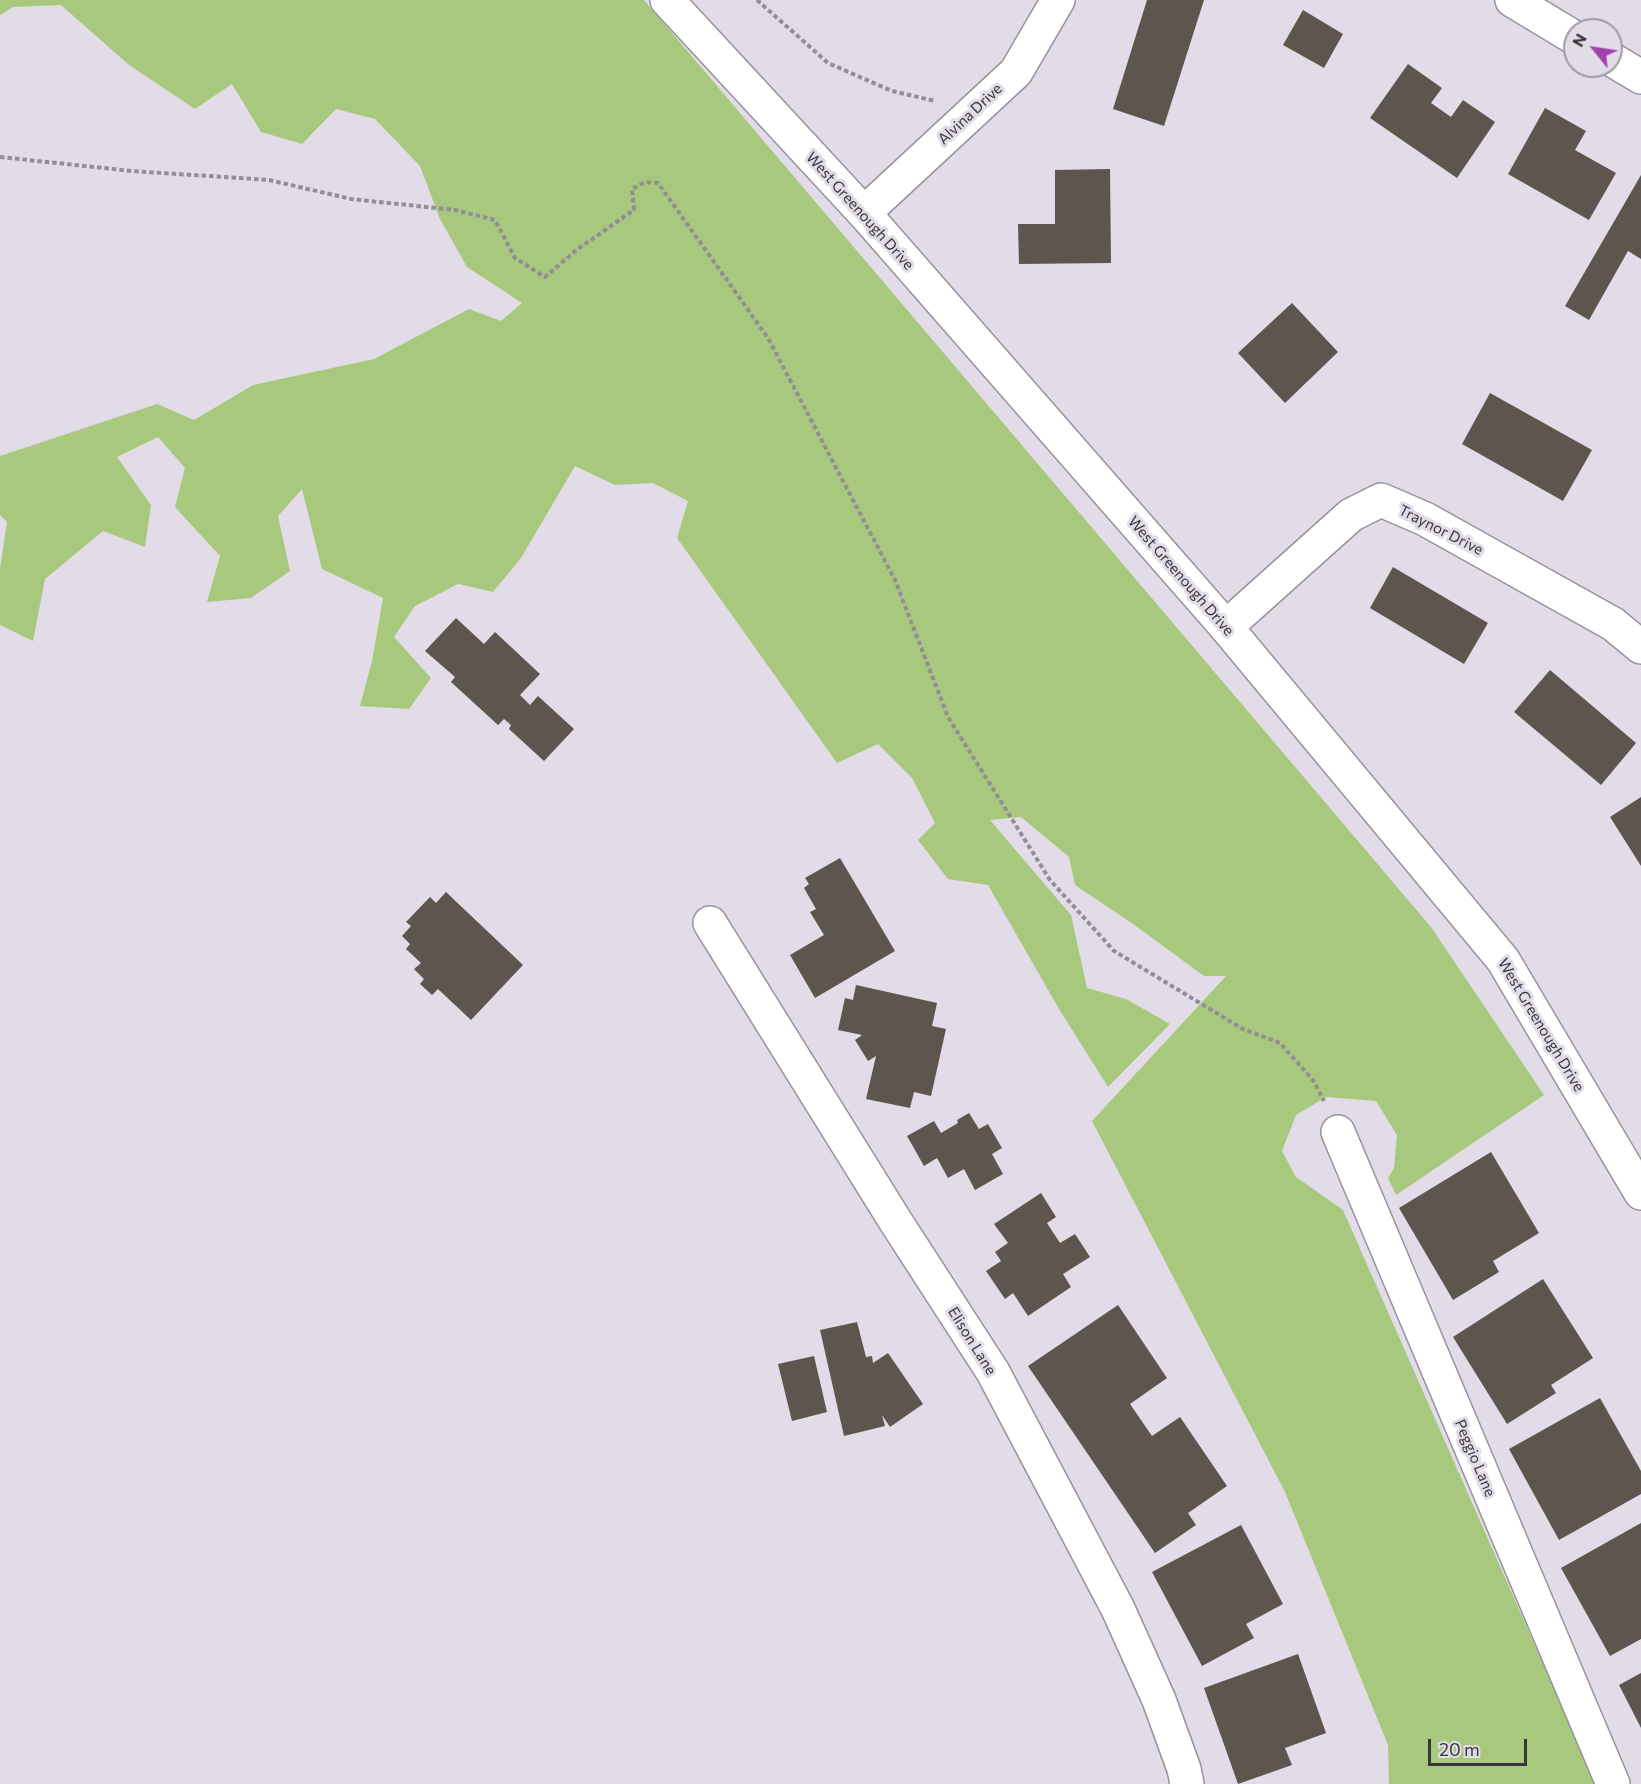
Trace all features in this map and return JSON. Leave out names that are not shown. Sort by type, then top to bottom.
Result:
[{"type":"street","name":"West Greenough Drive","points":[[667,0],[864,213],[1226,627],[1503,960],[1641,1193]]},
{"type":"street","name":"Alvina Drive","points":[[864,213],[1016,72],[1058,0]]},
{"type":"street","points":[[1512,0],[1563,31]]},
{"type":"street","points":[[1623,66],[1641,77]]},
{"type":"street","name":"Traynor Drive","points":[[1226,627],[1351,515],[1381,500],[1425,519],[1613,624],[1641,647]]},
{"type":"street","name":"Elison Lane","points":[[710,923],[896,1222],[993,1372],[1118,1609],[1159,1700],[1184,1769],[1187,1784]]},
{"type":"street","name":"Peggio Lane","points":[[1338,1132],[1613,1784]]},
{"type":"path","points":[[757,0],[828,63],[892,91],[974,111]]},
{"type":"path","points":[[0,157],[132,171],[269,180],[351,199],[455,210],[495,220],[515,258],[544,277],[579,248],[634,210],[632,189],[645,182],[658,183],[768,338],[895,580],[948,717],[1050,880],[1114,951],[1243,1029],[1280,1043],[1313,1080],[1324,1101]]},
{"type":"green space","points":[[0,0],[644,0],[1431,927],[1544,1095],[1396,1195],[1388,1178],[1394,1168],[1397,1135],[1376,1101],[1326,1097],[1296,1115],[1282,1151],[1296,1177],[1343,1210],[1596,1784],[1389,1784],[1388,1745],[1285,1492],[1092,1121],[1226,976],[1204,976],[1075,885],[1069,857],[1021,817],[990,820],[1071,915],[1087,988],[1126,999],[1170,1024],[1108,1087],[1059,1009],[988,885],[948,879],[918,840],[935,823],[912,778],[878,744],[837,763],[677,538],[688,501],[653,483],[615,485],[575,466],[521,558],[493,592],[458,584],[415,606],[394,637],[431,678],[409,709],[360,706],[372,661],[383,598],[322,569],[302,489],[278,516],[290,571],[251,598],[207,602],[220,556],[175,507],[185,468],[158,437],[117,457],[151,505],[145,547],[103,531],[45,579],[33,641],[0,625],[0,569],[7,522],[0,515],[0,456],[157,404],[194,420],[253,385],[374,359],[469,309],[501,321],[522,303],[467,267],[440,219],[420,166],[375,119],[336,109],[302,144],[261,132],[232,84],[195,109],[129,65],[61,5],[13,7],[0,15]]},
{"type":"building","points":[[1147,0],[1204,0],[1164,126],[1113,109]]},
{"type":"building","points":[[1303,10],[1343,34],[1324,68],[1283,45]]},
{"type":"building","points":[[1408,64],[1442,88],[1431,103],[1451,117],[1463,100],[1495,122],[1457,178],[1370,118]]},
{"type":"building","points":[[1545,108],[1586,131],[1575,150],[1616,173],[1589,220],[1508,174]]},
{"type":"building","points":[[1110,169],[1111,263],[1019,264],[1018,224],[1055,224],[1055,170]]},
{"type":"building","points":[[1641,175],[1641,259],[1628,251],[1589,320],[1565,306]]},
{"type":"building","points":[[1292,303],[1338,352],[1285,403],[1238,353]]},
{"type":"building","points":[[1490,393],[1592,450],[1563,501],[1462,444]]},
{"type":"building","points":[[1393,567],[1488,623],[1464,664],[1370,608]]},
{"type":"building","points":[[456,618],[484,644],[495,632],[540,674],[520,695],[530,705],[538,696],[574,729],[544,761],[509,729],[511,725],[504,719],[498,725],[451,682],[455,677],[425,651]]},
{"type":"building","points":[[1550,670],[1636,743],[1601,785],[1514,712]]},
{"type":"building","points":[[1641,797],[1641,866],[1610,817]]},
{"type":"building","points":[[840,858],[895,951],[815,998],[790,955],[824,935],[810,912],[816,909],[804,888],[809,884],[805,878]]},
{"type":"building","points":[[446,892],[523,965],[471,1020],[438,989],[432,995],[420,984],[424,979],[414,969],[421,963],[406,949],[410,944],[402,936],[411,926],[406,922],[430,897],[436,903]]},
{"type":"building","points":[[856,985],[937,1003],[932,1026],[946,1029],[931,1096],[914,1092],[910,1108],[866,1099],[876,1056],[868,1061],[855,1040],[862,1035],[838,1030],[845,998],[853,1000]]},
{"type":"building","points":[[969,1113],[979,1129],[988,1124],[1002,1148],[992,1154],[1003,1174],[975,1190],[964,1169],[948,1178],[937,1158],[924,1166],[907,1136],[934,1121],[941,1133]]},
{"type":"building","points":[[1491,1152],[1539,1233],[1493,1261],[1499,1272],[1453,1300],[1399,1208]]},
{"type":"building","points":[[1041,1193],[1056,1217],[1047,1223],[1060,1243],[1075,1234],[1090,1257],[1063,1274],[1071,1287],[1028,1316],[1013,1293],[1005,1299],[986,1271],[1001,1261],[995,1252],[1008,1243],[994,1224]]},
{"type":"building","points":[[1543,1279],[1593,1358],[1551,1385],[1556,1393],[1507,1424],[1453,1337]]},
{"type":"building","points":[[1118,1305],[1167,1378],[1130,1404],[1152,1436],[1180,1417],[1227,1486],[1188,1513],[1196,1525],[1155,1553],[1028,1366]]},
{"type":"building","points":[[857,1322],[866,1357],[872,1356],[873,1363],[888,1353],[923,1404],[890,1427],[882,1415],[885,1426],[844,1436],[820,1330]]},
{"type":"building","points":[[814,1356],[827,1412],[792,1421],[778,1364]]},
{"type":"building","points":[[1600,1398],[1641,1471],[1641,1494],[1559,1540],[1509,1449]]},
{"type":"building","points":[[1641,1523],[1641,1639],[1610,1656],[1561,1568]]},
{"type":"building","points":[[1241,1525],[1283,1604],[1246,1624],[1254,1638],[1202,1666],[1152,1572]]},
{"type":"building","points":[[1298,1654],[1326,1733],[1285,1748],[1292,1765],[1238,1784],[1204,1688]]},
{"type":"building","points":[[1641,1673],[1641,1728],[1619,1685]]}]
